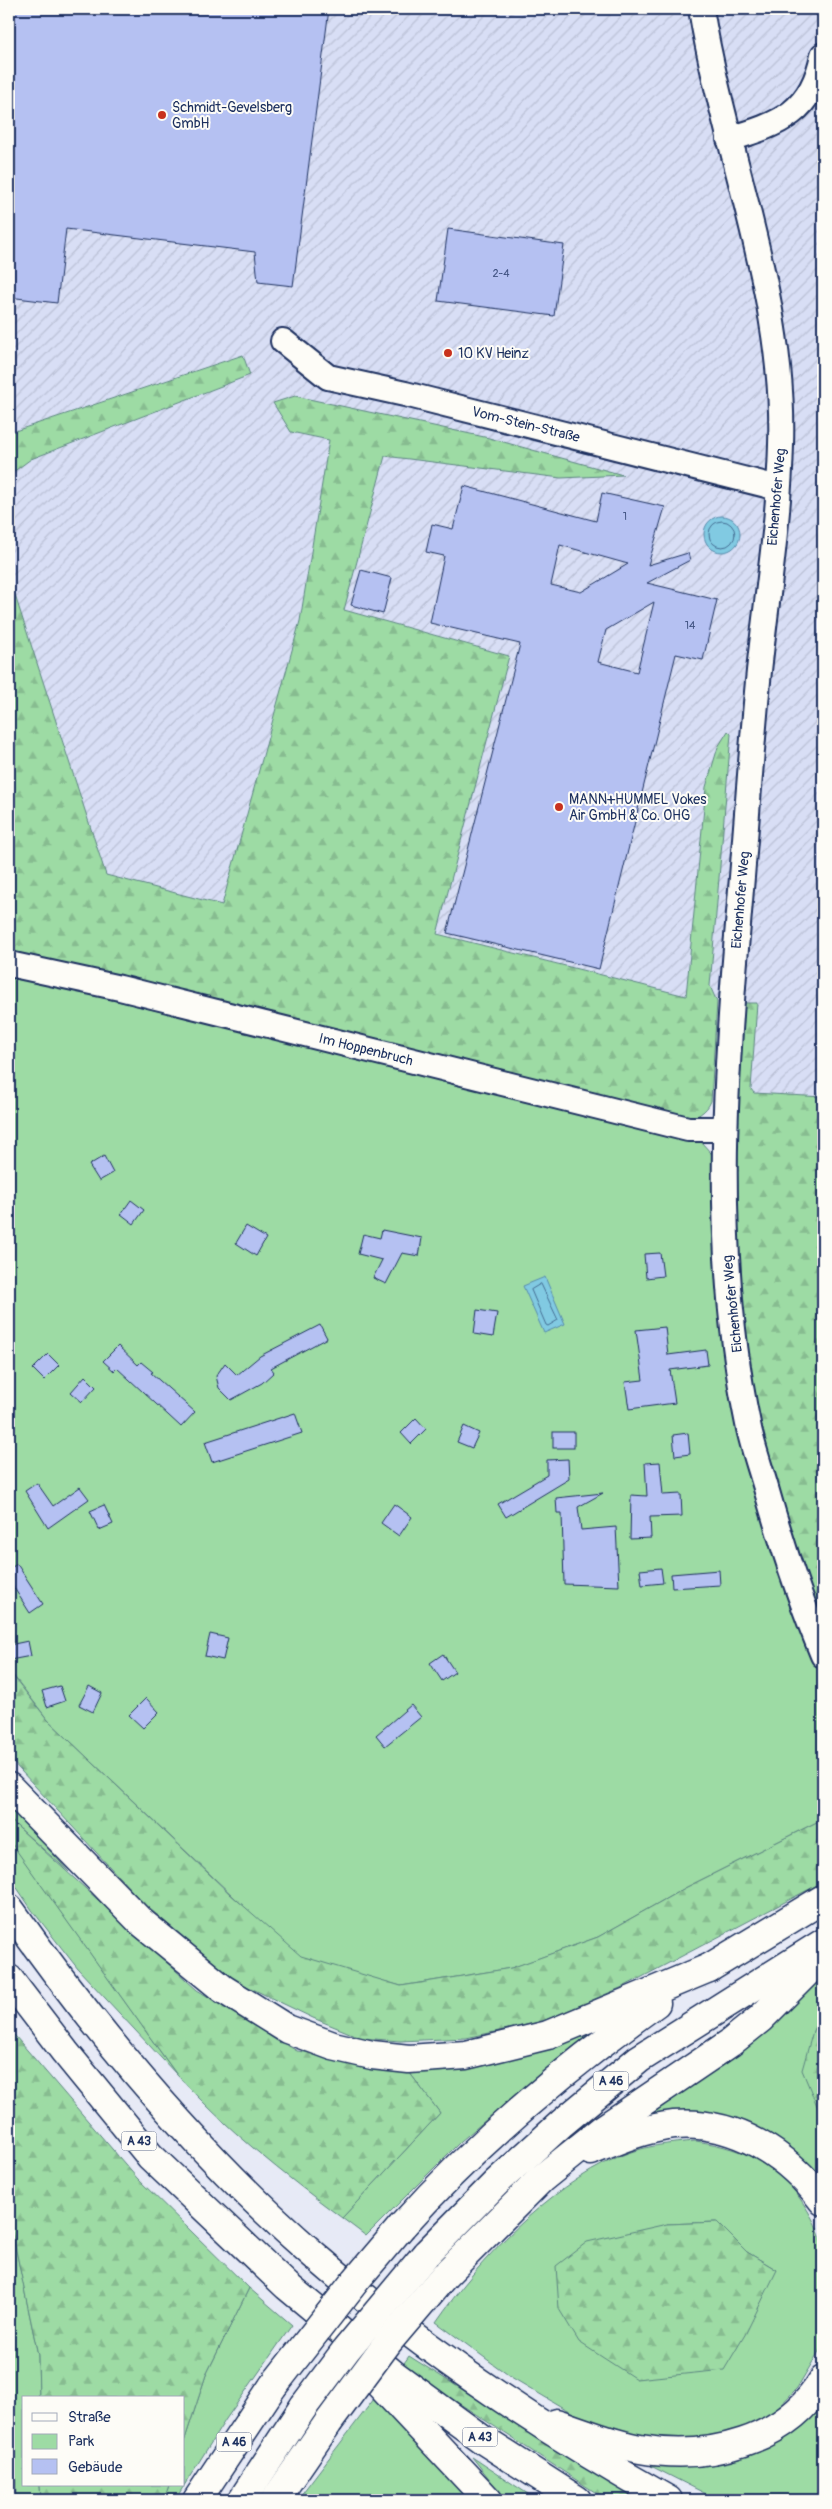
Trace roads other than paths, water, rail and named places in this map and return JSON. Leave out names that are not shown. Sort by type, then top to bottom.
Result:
[{"type":"main road","points":[[9,1787],[140,1921],[223,1989],[287,2029],[333,2046],[372,2055],[409,2059],[466,2055],[548,2035],[709,1968]]},
{"type":"main road","name":"A 46","points":[[197,2500],[274,2386],[356,2280],[402,2226],[472,2153],[561,2074],[612,2035],[709,1968],[823,1899]]},
{"type":"main road","points":[[9,1908],[56,1974],[134,2073],[226,2171],[313,2254],[368,2300],[520,2412],[591,2457],[668,2500]]},
{"type":"main road","name":"A 46","points":[[242,2500],[304,2406],[346,2350],[426,2254],[504,2175],[562,2123],[639,2059],[823,1943]]},
{"type":"main road","points":[[275,2500],[328,2423],[388,2342],[444,2276],[541,2178],[603,2129],[737,2037],[760,2019],[823,1956]]},
{"type":"main road","name":"A 43","points":[[9,1979],[64,2052],[150,2156],[295,2292],[401,2380],[483,2440],[577,2500]]},
{"type":"main road","points":[[541,2178],[588,2152],[646,2130],[673,2125],[696,2125],[727,2130],[772,2151],[793,2167],[823,2201]]},
{"type":"main road","points":[[295,2292],[488,2500]]},
{"type":"main road","points":[[520,2412],[640,2449],[680,2452],[702,2451],[724,2448],[766,2434],[785,2422],[802,2407],[823,2380]]},
{"type":"street","name":"Eichenhofer Weg","points":[[701,9],[710,62],[766,293],[780,384],[781,444],[778,488],[759,673],[733,983],[724,1129],[724,1218],[731,1304],[748,1425],[785,1557],[823,1655]]},
{"type":"street","points":[[730,139],[768,128],[786,118],[811,90],[823,55]]},
{"type":"street","name":"Vom-Stein-Straße","points":[[283,341],[328,377],[405,394],[778,488]]},
{"type":"street","name":"Im Hoppenbruch","points":[[9,964],[120,988],[688,1129],[724,1129]]},
{"type":"water","points":[[722,516],[734,522],[740,534],[734,546],[722,552],[710,546],[704,534],[710,522]]},
{"type":"water","points":[[545,1277],[565,1324],[544,1333],[523,1286]]},
{"type":"place","name":"Schmidt-Gevelsberg GmbH","points":[[162,115]]},
{"type":"place","name":"10 KV Heinz","points":[[448,353]]},
{"type":"place","name":"MANN+HUMMEL Vokes Air GmbH & Co. OHG","points":[[559,807]]}]
